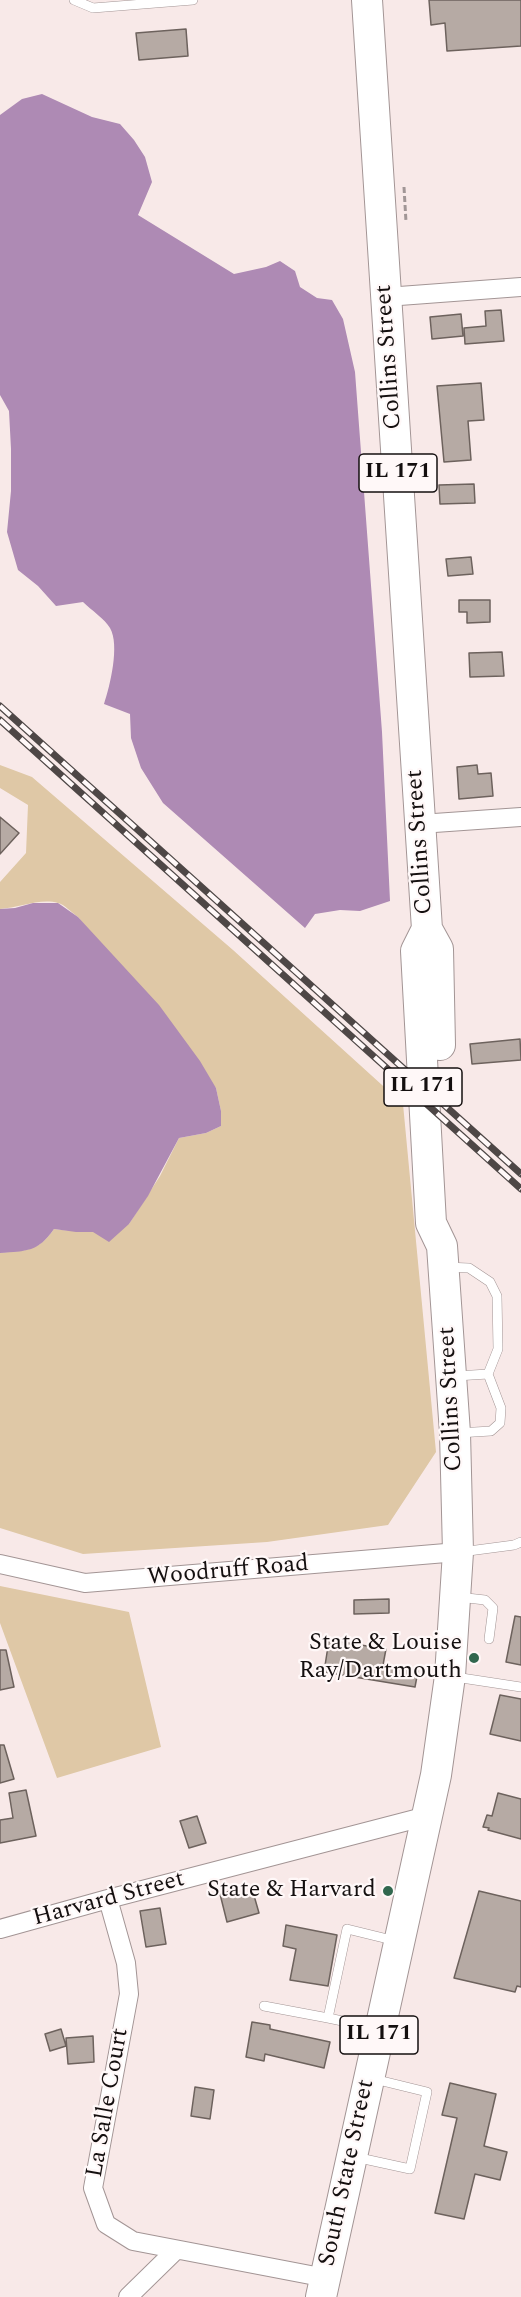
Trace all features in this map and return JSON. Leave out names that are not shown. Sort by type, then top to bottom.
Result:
[{"type":"main road","name":"Collins Street","points":[[367,0],[427,929],[438,949],[441,1064],[451,1221],[443,1256],[455,1433],[458,1552]]},
{"type":"main road","name":"South State Street","points":[[324,2288],[436,1775],[450,1676],[458,1552]]},
{"type":"street","points":[[386,297],[521,287]]},
{"type":"street","points":[[420,824],[521,817]]},
{"type":"street","name":"Woodruff Road","points":[[0,1564],[85,1583],[458,1552]]},
{"type":"street","name":"Harvard Street","points":[[0,1928],[427,1816]]},
{"type":"street","name":"La Salle Court","points":[[108,1899],[126,1963],[129,1994],[93,2188],[106,2224],[132,2241],[324,2288]]},
{"type":"street","points":[[128,2297],[176,2250]]},
{"type":"lane","points":[[74,0],[93,8],[194,0]]},
{"type":"lane","points":[[443,1256],[469,1268],[490,1282],[497,1296],[498,1349],[488,1374],[501,1408],[501,1423],[491,1431],[455,1433]]},
{"type":"lane","points":[[452,1377],[488,1374]]},
{"type":"lane","points":[[458,1552],[514,1545],[521,1542]]},
{"type":"lane","points":[[456,1597],[485,1600],[493,1608],[489,1640]]},
{"type":"lane","points":[[450,1676],[521,1687]]},
{"type":"lane","points":[[328,2018],[347,1929],[399,1941]]},
{"type":"lane","points":[[264,2006],[380,2029]]},
{"type":"lane","points":[[352,2156],[410,2169],[413,2158],[427,2092],[369,2078]]},
{"type":"shaded area","points":[[42,94],[92,117],[120,124],[134,140],[145,157],[152,182],[138,215],[234,274],[266,267],[280,261],[295,271],[300,287],[317,298],[332,300],[343,319],[355,372],[382,732],[390,901],[360,911],[340,910],[315,914],[305,928],[163,803],[141,768],[131,738],[130,714],[104,704],[114,655],[113,635],[110,628],[83,602],[56,606],[38,586],[18,570],[7,532],[11,491],[9,411],[0,395],[0,115],[22,99]]},
{"type":"shaded area","points":[[0,765],[32,777],[233,950],[403,1104],[436,1452],[388,1525],[267,1542],[83,1554],[0,1528],[0,1253],[37,1246],[54,1229],[101,1229],[129,1224],[160,1176],[179,1138],[206,1133],[221,1126],[221,1111],[216,1088],[78,917],[63,905],[51,902],[36,902],[0,909],[0,882],[26,853],[28,805],[0,788]]},
{"type":"shaded area","points":[[33,903],[58,903],[78,917],[159,1005],[200,1061],[216,1088],[221,1111],[221,1126],[206,1133],[179,1138],[148,1196],[129,1224],[109,1242],[93,1232],[54,1229],[43,1242],[31,1249],[0,1253],[0,909]]},
{"type":"shaded area","points":[[0,1586],[129,1612],[161,1747],[57,1778],[0,1623]]},
{"type":"building","points":[[429,0],[521,0],[521,46],[447,51],[445,23],[431,25]]},
{"type":"building","points":[[186,29],[188,56],[139,60],[136,33]]},
{"type":"building","points":[[501,310],[504,341],[465,344],[464,328],[486,326],[485,311]]},
{"type":"building","points":[[461,314],[463,336],[432,339],[430,317]]},
{"type":"building","points":[[481,383],[484,420],[468,421],[471,460],[444,462],[437,386]]},
{"type":"building","points":[[474,484],[475,503],[440,504],[439,485]]},
{"type":"building","points":[[471,557],[473,574],[448,576],[446,559]]},
{"type":"building","points":[[459,600],[490,600],[490,622],[467,623],[467,612],[459,612]]},
{"type":"building","points":[[502,652],[504,676],[470,677],[469,653]]},
{"type":"building","points":[[477,765],[478,774],[491,773],[493,796],[459,799],[457,767]]},
{"type":"building","points":[[0,817],[19,833],[0,854]]},
{"type":"building","points":[[520,1039],[521,1060],[472,1064],[470,1044]]},
{"type":"building","points":[[389,1599],[389,1613],[354,1614],[354,1600]]},
{"type":"building","points":[[515,1616],[521,1617],[521,1665],[506,1662]]},
{"type":"building","points":[[329,1640],[386,1649],[383,1665],[418,1671],[415,1687],[324,1672]]},
{"type":"building","points":[[0,1650],[6,1650],[14,1687],[0,1690]]},
{"type":"building","points":[[500,1695],[521,1699],[521,1741],[490,1734]]},
{"type":"building","points":[[0,1745],[4,1745],[14,1779],[0,1783]]},
{"type":"building","points":[[26,1790],[36,1836],[0,1843],[0,1820],[13,1818],[9,1793]]},
{"type":"building","points":[[498,1793],[521,1799],[521,1839],[483,1827],[487,1815],[492,1816]]},
{"type":"building","points":[[197,1816],[206,1843],[189,1848],[180,1821]]},
{"type":"building","points":[[238,1889],[240,1896],[253,1892],[259,1913],[227,1922],[220,1894]]},
{"type":"building","points":[[479,1891],[521,1901],[521,1987],[517,1986],[515,1992],[454,1978]]},
{"type":"building","points":[[160,1908],[166,1944],[146,1947],[140,1911]]},
{"type":"building","points":[[286,1925],[337,1935],[328,1986],[290,1980],[296,1949],[283,1946]]},
{"type":"building","points":[[252,2022],[270,2025],[270,2029],[330,2042],[324,2068],[265,2054],[264,2061],[246,2057]]},
{"type":"building","points":[[61,2029],[66,2046],[50,2051],[45,2034]]},
{"type":"building","points":[[93,2036],[94,2062],[68,2064],[66,2038]]},
{"type":"building","points":[[450,2083],[496,2094],[484,2146],[507,2152],[500,2180],[475,2174],[464,2219],[435,2213],[457,2118],[442,2115]]},
{"type":"building","points":[[195,2087],[214,2090],[210,2119],[191,2116]]},
{"type":"railway","points":[[0,706],[521,1174]]},
{"type":"railway","points":[[0,720],[521,1189]]},
{"type":"place","name":"State & Louise Ray/Dartmouth","points":[[474,1658]]},
{"type":"place","name":"State & Harvard","points":[[388,1891]]}]
